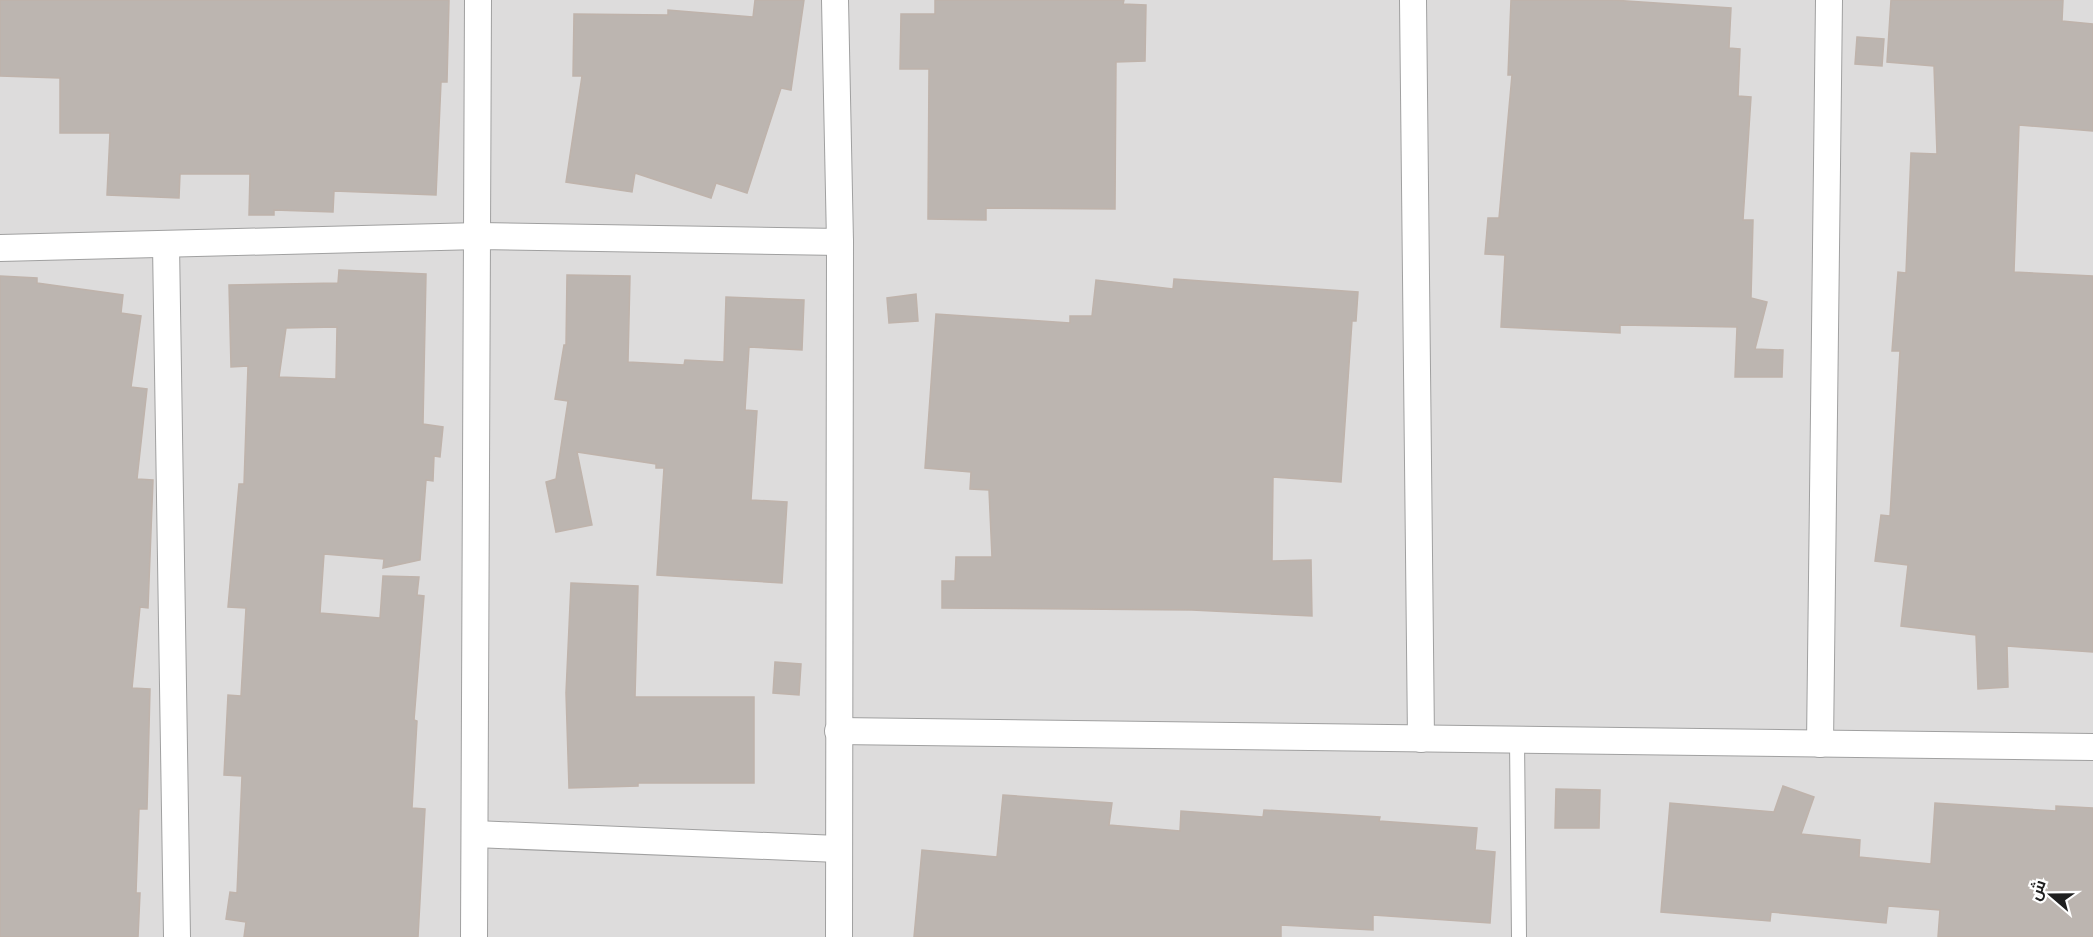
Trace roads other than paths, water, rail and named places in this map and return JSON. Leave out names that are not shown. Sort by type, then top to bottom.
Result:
[{"type":"street","points":[[474,937],[478,0]]},
{"type":"street","points":[[836,0],[840,242],[839,937]]},
{"type":"street","points":[[1413,0],[1421,739]]},
{"type":"street","points":[[1820,744],[1829,0]]},
{"type":"street","points":[[0,248],[478,236],[840,242]]},
{"type":"street","points":[[166,245],[177,937]]},
{"type":"street","points":[[838,731],[2093,747]]},
{"type":"street","points":[[475,834],[838,849]]},
{"type":"lane","points":[[1516,740],[1519,937]]}]
